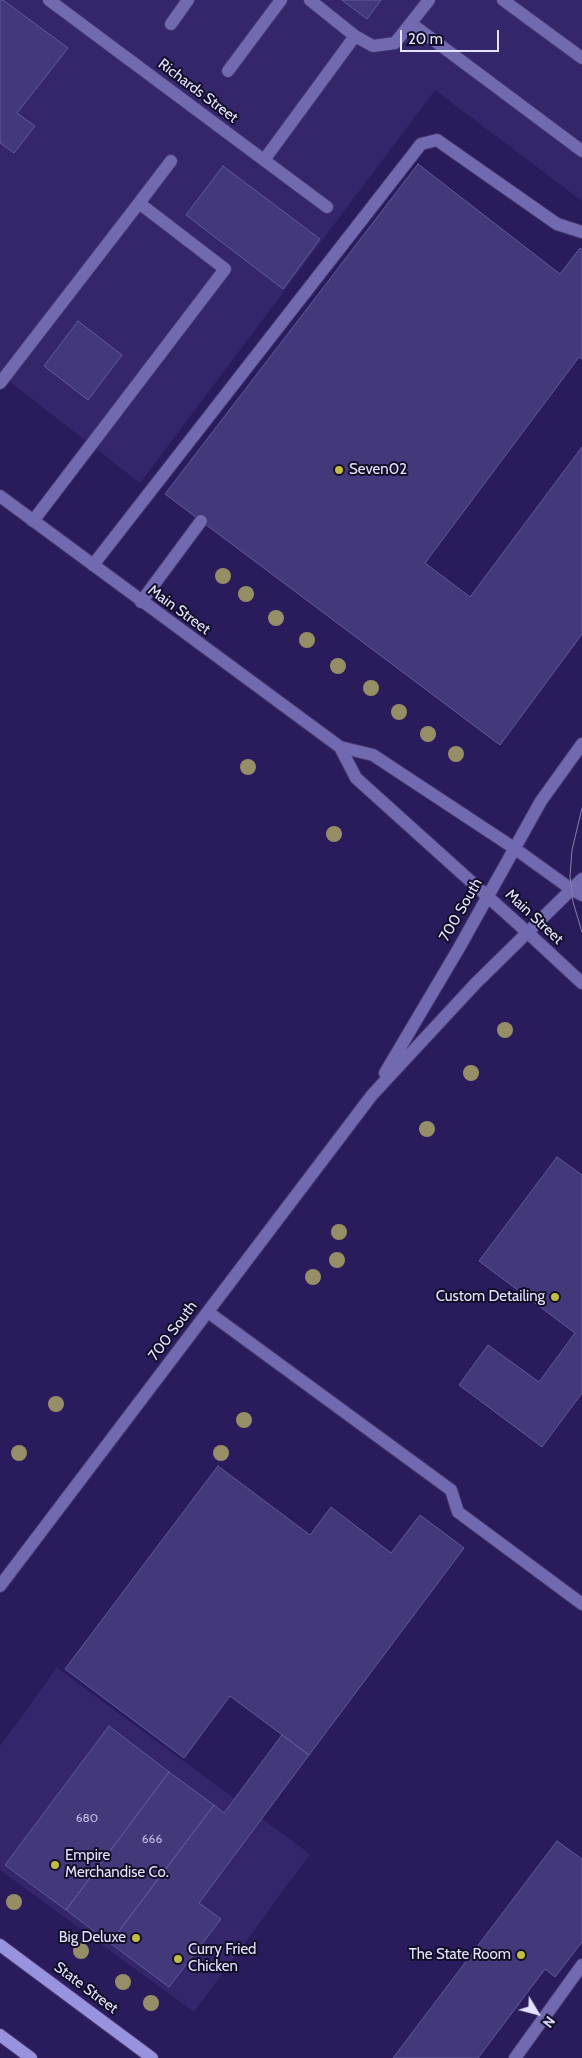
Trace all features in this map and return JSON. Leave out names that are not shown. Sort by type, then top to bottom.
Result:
[{"type":"main road","name":"State Street","points":[[0,1945],[152,2058]]},
{"type":"main road","points":[[0,2034],[32,2058]]},
{"type":"street","name":"Richards Street","points":[[49,0],[327,207]]},
{"type":"street","points":[[171,24],[188,0]]},
{"type":"street","points":[[228,71],[281,0]]},
{"type":"street","points":[[310,0],[355,36],[373,46],[395,43],[412,24],[429,0]]},
{"type":"street","points":[[503,0],[582,58]]},
{"type":"street","points":[[412,24],[582,150]]},
{"type":"street","points":[[264,160],[355,36]]},
{"type":"street","points":[[93,565],[421,144],[436,140],[557,224],[582,232]]},
{"type":"street","points":[[0,383],[171,161]]},
{"type":"street","points":[[33,521],[225,269],[139,203]]},
{"type":"street","name":"Main Street","points":[[0,496],[141,602],[340,747],[373,755],[577,892]]},
{"type":"street","points":[[141,602],[201,521]]},
{"type":"street","name":"700 South","points":[[372,1095],[541,801],[582,744]]},
{"type":"street","name":"Main Street","points":[[340,747],[356,778],[582,983]]},
{"type":"street","name":"700 South","points":[[0,1586],[372,1095],[476,983],[527,932],[577,892],[582,879]]},
{"type":"street","points":[[208,1312],[451,1490],[458,1512],[582,1604]]},
{"type":"street","points":[[515,2058],[582,1965]]},
{"type":"shaded area","points":[[0,0],[582,0],[582,201],[435,90],[140,483],[0,374]]},
{"type":"shaded area","points":[[57,1668],[310,1854],[194,2012],[0,1870],[0,1746]]},
{"type":"building","points":[[0,0],[3,0],[68,48],[17,113],[35,126],[14,153],[0,143]]},
{"type":"building","points":[[342,0],[381,0],[367,19]]},
{"type":"building","name":"Seven02","points":[[418,164],[560,274],[580,248],[582,250],[582,359],[579,357],[425,563],[470,597],[582,447],[582,634],[500,745],[165,494]]},
{"type":"building","points":[[223,166],[320,239],[283,289],[186,215]]},
{"type":"building","points":[[78,321],[122,355],[88,400],[44,366]]},
{"type":"building","name":"Custom Detailing","points":[[557,1157],[582,1175],[582,1393],[542,1447],[459,1385],[488,1345],[539,1382],[575,1333],[479,1261]]},
{"type":"building","points":[[218,1466],[310,1535],[331,1507],[391,1553],[420,1515],[464,1548],[309,1755],[230,1696],[184,1758],[65,1669]]},
{"type":"building","points":[[109,1726],[169,1772],[66,1910],[5,1865]]},
{"type":"building","points":[[282,1735],[309,1755],[199,1903],[221,1919],[169,1987],[110,1943],[214,1805],[224,1813]]},
{"type":"building","points":[[169,1772],[214,1805],[110,1943],[66,1910]]},
{"type":"building","name":"The State Room","points":[[557,1841],[582,1859],[582,1942],[555,1977],[545,1969],[478,2058],[393,2058]]},
{"type":"tram line","points":[[582,808],[572,850],[570,876],[573,902],[582,932]]},
{"type":"place","name":"Seven02","points":[[339,470]]},
{"type":"place","name":"Custom Detailing","points":[[555,1297]]},
{"type":"place","name":"Empire Merchandise Co.","points":[[55,1865]]},
{"type":"place","name":"Big Deluxe","points":[[136,1938]]},
{"type":"place","name":"The State Room","points":[[521,1955]]},
{"type":"place","name":"Curry Fried Chicken","points":[[178,1959]]}]
